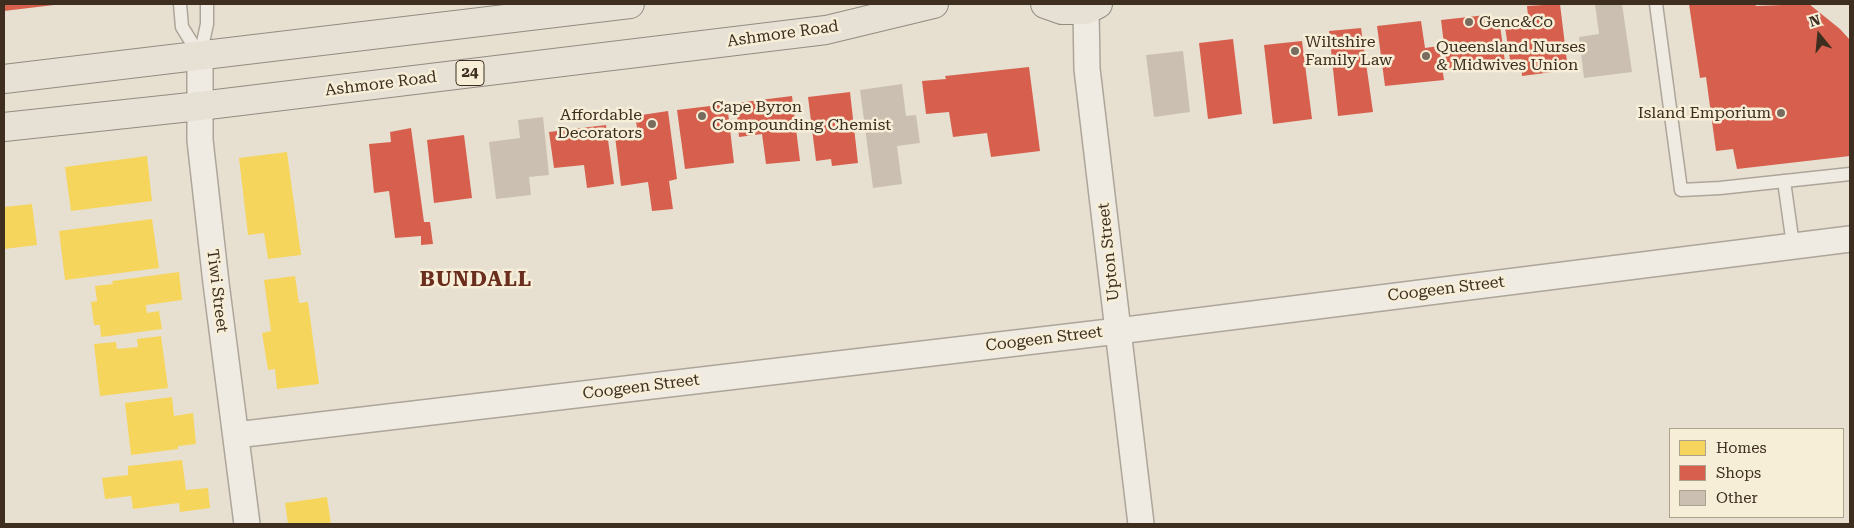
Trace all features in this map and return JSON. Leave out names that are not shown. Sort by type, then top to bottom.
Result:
[{"type":"main road","points":[[4,79],[630,4]]},
{"type":"main road","name":"Ashmore Road","points":[[4,127],[200,106],[826,30],[934,4]]},
{"type":"main road","points":[[1045,4],[1062,10],[1092,7]]},
{"type":"street","name":"Upton Street","points":[[1092,7],[1088,69],[1141,524]]},
{"type":"street","name":"Tiwi Street","points":[[200,56],[200,140],[214,273],[248,524]]},
{"type":"street","name":"Coogeen Street","points":[[236,435],[1118,331],[1850,239]]},
{"type":"lane","points":[[180,4],[182,27],[200,56]]},
{"type":"lane","points":[[200,56],[207,24],[207,4]]},
{"type":"lane","points":[[1656,4],[1681,190],[1784,182],[1850,174]]},
{"type":"lane","points":[[1784,182],[1793,245]]},
{"type":"building: Homes","points":[[287,152],[301,255],[268,259],[264,233],[248,235],[239,158]]},
{"type":"building: Homes","points":[[147,156],[152,201],[71,211],[65,167]]},
{"type":"building: Homes","points":[[32,204],[37,245],[4,249],[4,207]]},
{"type":"building: Homes","points":[[152,219],[159,268],[65,280],[59,231]]},
{"type":"building: Homes","points":[[179,272],[182,300],[146,305],[147,313],[159,311],[162,329],[101,337],[100,325],[94,325],[91,302],[97,301],[95,286],[113,284],[112,281]]},
{"type":"building: Homes","points":[[295,276],[299,303],[308,302],[319,384],[277,389],[275,369],[268,370],[262,333],[271,331],[264,280]]},
{"type":"building: Homes","points":[[161,336],[168,388],[100,396],[94,344],[116,342],[117,349],[138,347],[137,339]]},
{"type":"building: Homes","points":[[172,397],[174,416],[193,413],[196,444],[178,446],[178,449],[131,455],[125,403]]},
{"type":"building: Homes","points":[[182,460],[186,490],[208,488],[210,508],[180,512],[179,503],[133,509],[131,496],[105,499],[102,478],[128,475],[128,466]]},
{"type":"building: Homes","points":[[327,497],[331,524],[288,524],[285,503]]},
{"type":"building: Shops","points":[[4,4],[54,4],[54,5],[4,11]]},
{"type":"building: Shops","points":[[1560,4],[1568,70],[1522,76],[1521,59],[1510,60],[1505,27],[1529,25],[1527,6]]},
{"type":"building: Shops","name":"Island Emporium","points":[[1689,4],[1755,4],[1756,6],[1809,4],[1840,29],[1850,40],[1850,156],[1737,169],[1733,149],[1716,151],[1706,77],[1700,78]]},
{"type":"building: Shops","points":[[1486,15],[1488,26],[1500,25],[1505,62],[1447,69],[1441,20]]},
{"type":"building: Shops","points":[[1421,21],[1425,48],[1439,46],[1444,80],[1385,86],[1377,26]]},
{"type":"building: Shops","points":[[1361,28],[1373,112],[1338,116],[1329,31]]},
{"type":"building: Shops","points":[[1233,39],[1242,114],[1208,119],[1199,43]]},
{"type":"building: Shops","points":[[1302,41],[1312,119],[1273,124],[1264,45]]},
{"type":"building: Shops","points":[[1029,67],[1040,151],[991,157],[987,133],[953,137],[949,112],[926,114],[922,81],[946,79],[945,76]]},
{"type":"building: Shops","points":[[850,92],[858,163],[832,166],[831,159],[816,161],[808,97]]},
{"type":"building: Shops","points":[[792,96],[800,161],[766,164],[762,134],[739,137],[736,103]]},
{"type":"building: Shops","points":[[727,104],[734,163],[685,169],[677,110]]},
{"type":"building: Shops","points":[[668,111],[677,179],[669,181],[673,209],[652,211],[648,182],[621,186],[615,136],[638,133],[635,116]]},
{"type":"building: Shops","points":[[606,125],[614,184],[587,188],[584,165],[554,168],[549,132]]},
{"type":"building: Shops","points":[[411,128],[424,222],[430,222],[433,244],[421,245],[421,236],[395,238],[389,191],[374,193],[369,144],[391,142],[390,132]]},
{"type":"building: Shops","points":[[464,135],[472,198],[434,203],[427,140]]},
{"type":"building: Other","points":[[1595,4],[1622,4],[1632,72],[1584,78],[1579,37],[1599,34]]},
{"type":"building: Other","points":[[1183,51],[1190,112],[1154,117],[1146,55]]},
{"type":"building: Other","points":[[902,84],[906,116],[916,115],[920,143],[897,146],[902,184],[873,188],[860,90]]},
{"type":"building: Other","points":[[543,117],[549,175],[529,177],[531,195],[496,199],[489,142],[520,138],[518,120]]},
{"type":"place","name":"Genc&Co","points":[[1469,22]]},
{"type":"place","name":"Wiltshire Family Law","points":[[1295,51]]},
{"type":"place","name":"Queensland Nurses & Midwives Union","points":[[1426,56]]},
{"type":"place","name":"Island Emporium","points":[[1781,113]]},
{"type":"place","name":"Cape Byron Compounding Chemist","points":[[702,116]]},
{"type":"place","name":"Affordable Decorators","points":[[652,124]]},
{"type":"district","name":"BUNDALL","points":[[476,280]]}]
